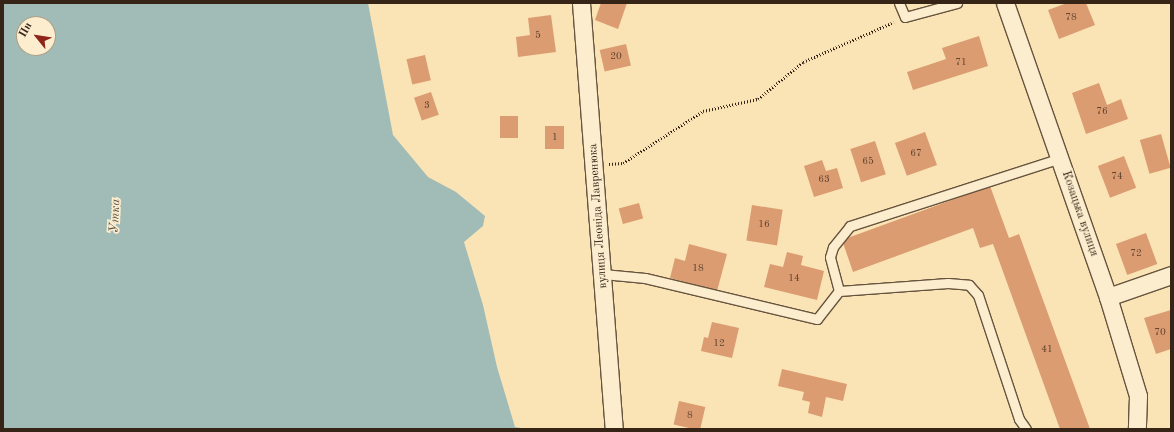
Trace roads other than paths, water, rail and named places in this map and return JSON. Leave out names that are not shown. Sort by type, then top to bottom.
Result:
[{"type":"street","name":"вулиця Леоніда Лавренюка","points":[[581,3],[595,166],[614,429]]},
{"type":"street","name":"Козацька вулиця","points":[[1005,3],[1108,297],[1138,396],[1137,429]]},
{"type":"street","points":[[1108,297],[1171,275]]},
{"type":"lane","points":[[899,3],[905,17],[957,3]]},
{"type":"lane","points":[[839,291],[830,257],[834,247],[850,226],[1060,158]]},
{"type":"lane","points":[[603,274],[645,278],[817,319],[839,291],[948,283],[969,285],[978,295],[1019,419],[1026,429]]},
{"type":"water","name":"Утка","points":[[3,3],[368,3],[393,135],[428,177],[456,192],[485,216],[483,226],[464,242],[483,305],[497,367],[515,427],[528,429],[3,429]]}]
